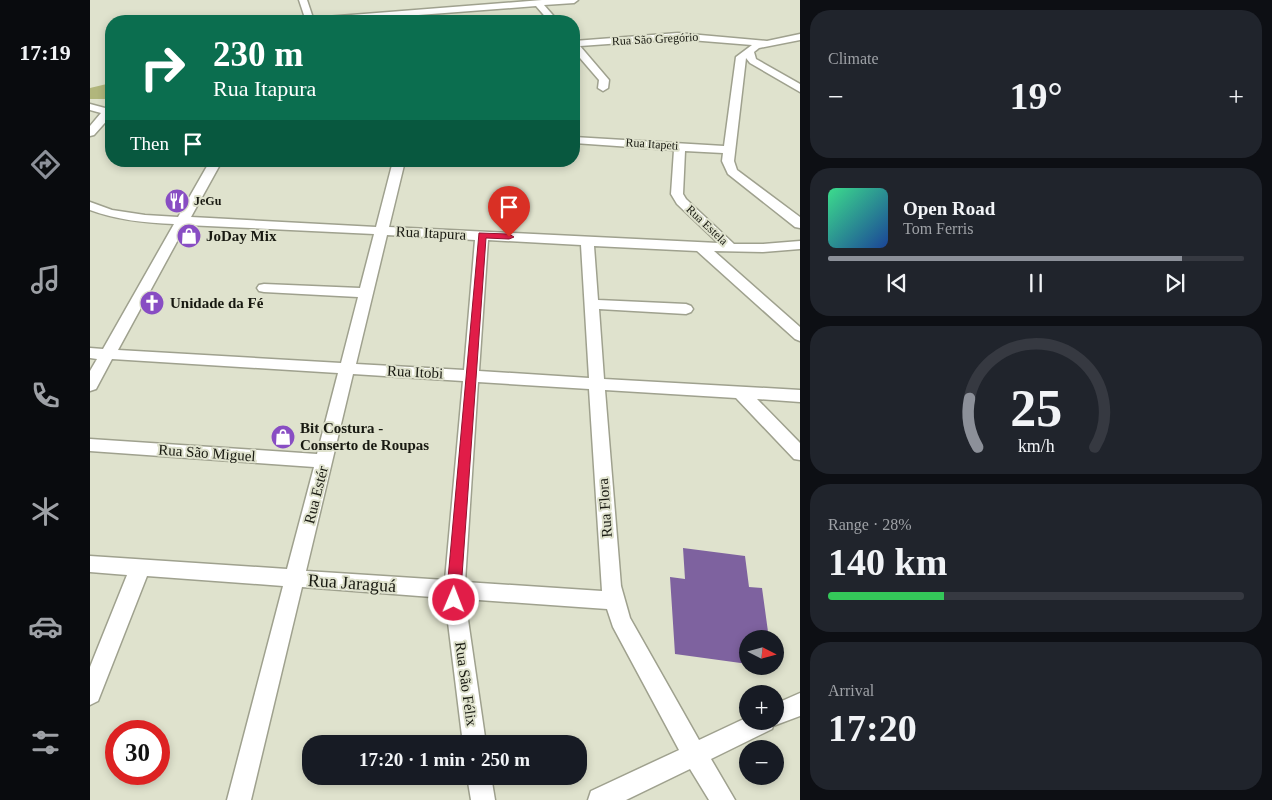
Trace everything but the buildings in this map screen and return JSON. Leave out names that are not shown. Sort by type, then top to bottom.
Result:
[{"type":"street","points":[[303,0],[308,15]]},
{"type":"street","points":[[376,15],[518,2],[538,3],[574,0]]},
{"type":"street","points":[[538,3],[549,15]]},
{"type":"street","name":"Rua São Gregório","points":[[580,44],[678,36],[767,44]]},
{"type":"street","points":[[800,37],[749,50],[748,65],[728,161],[732,172],[800,224]]},
{"type":"street","points":[[580,52],[604,80],[603,88]]},
{"type":"street","points":[[748,65],[769,70],[800,89]]},
{"type":"street","points":[[90,107],[105,110]]},
{"type":"street","points":[[90,133],[105,116]]},
{"type":"street","name":"Rua Itapeti","points":[[580,140],[729,150]]},
{"type":"street","name":"Rua Estela","points":[[680,146],[677,194],[681,201],[731,248]]},
{"type":"street","points":[[90,385],[213,167]]},
{"type":"street","name":"Rua Estér","points":[[239,800],[398,167]]},
{"type":"street","name":"Rua Itapura","points":[[90,206],[129,217],[182,221],[701,247],[773,248],[800,245]]},
{"type":"street","name":"Rua São Félix","points":[[473,735],[454,590],[482,235]]},
{"type":"street","name":"Rua Flora","points":[[587,241],[611,586],[614,601],[620,620],[695,755],[723,800]]},
{"type":"street","points":[[701,247],[800,336]]},
{"type":"street","points":[[264,288],[365,293]]},
{"type":"street","points":[[591,304],[686,309]]},
{"type":"street","name":"Rua Itobi","points":[[90,353],[800,396]]},
{"type":"street","points":[[740,392],[800,454]]},
{"type":"street","name":"Rua São Miguel","points":[[90,445],[324,461]]},
{"type":"street","name":"Rua Jaraguá","points":[[90,564],[614,601]]},
{"type":"street","points":[[90,694],[140,568]]},
{"type":"street","points":[[784,712],[800,704]]},
{"type":"street","points":[[600,800],[746,730]]},
{"type":"street","points":[[480,785],[483,800]]},
{"type":"green space","points":[[105,84],[105,99],[90,99],[90,88]]},
{"type":"place","name":"JeGu","points":[[177,201]]},
{"type":"place","name":"JoDay Mix","points":[[189,236]]},
{"type":"place","name":"Unidade da Fé","points":[[152,303]]},
{"type":"place","name":"Bit Costura - Conserto de Roupas","points":[[283,437]]},
{"type":"route","points":[[454,600],[482,235],[509,237]]}]
